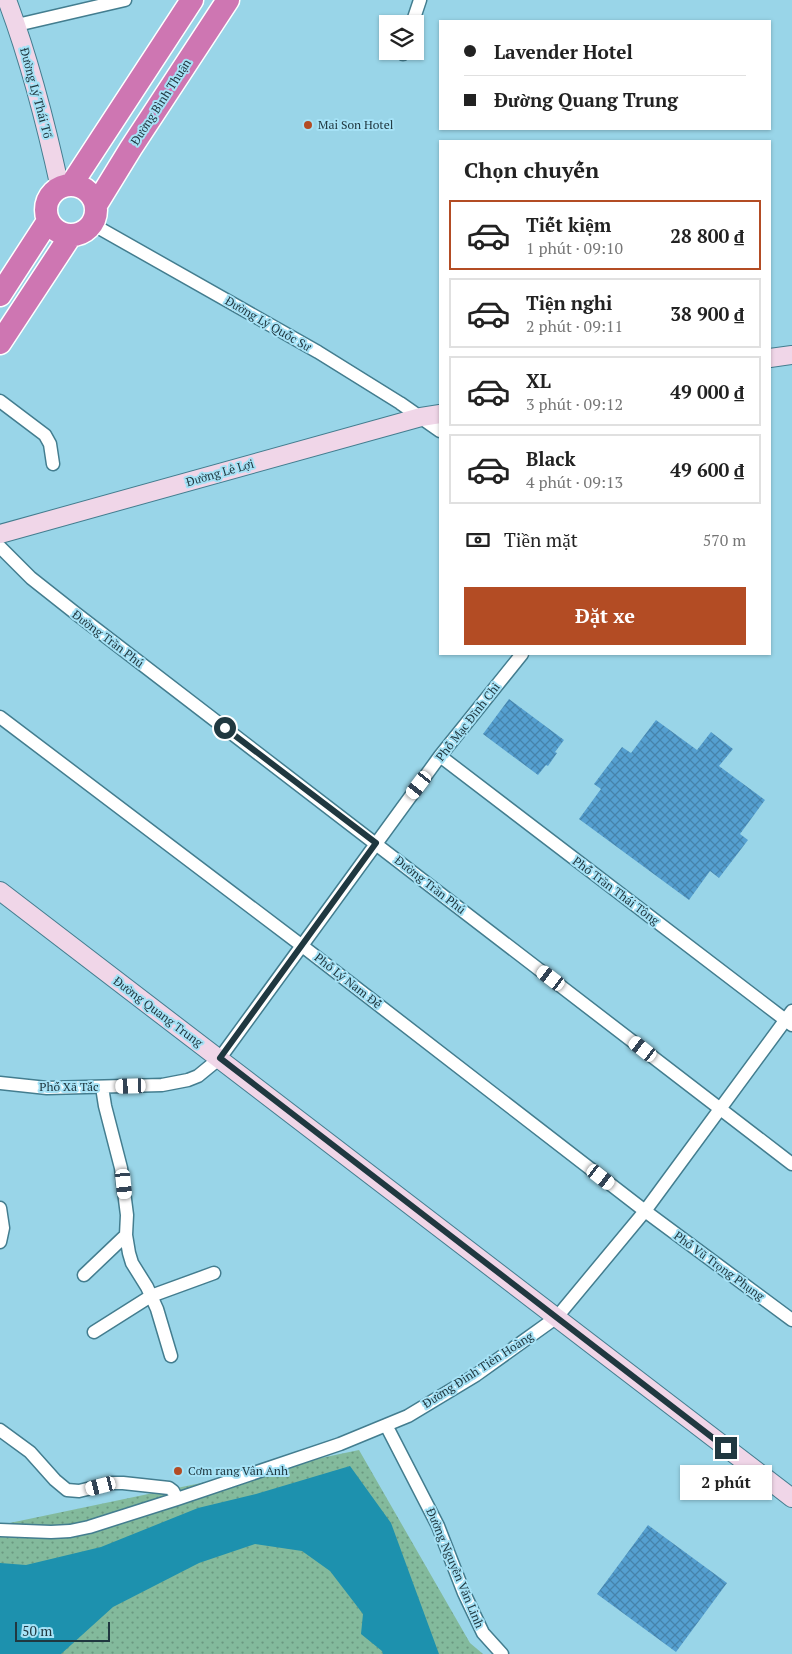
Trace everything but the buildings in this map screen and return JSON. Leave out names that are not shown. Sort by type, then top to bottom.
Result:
[{"type":"highway","points":[[72,236],[58,231],[48,221],[46,206],[49,198],[66,186],[192,0]]},
{"type":"highway","name":"Đường Bình Thuận","points":[[94,215],[131,148],[228,0]]},
{"type":"highway","points":[[0,343],[72,236],[87,230],[94,215],[90,193],[84,189],[66,186]]},
{"type":"highway","points":[[0,294],[48,221]]},
{"type":"main road","name":"Đường Lý Thái Tổ","points":[[8,0],[66,186]]},
{"type":"main road","points":[[771,358],[792,355]]},
{"type":"main road","name":"Đường Lê Lợi","points":[[0,534],[421,417],[439,414]]},
{"type":"main road","name":"Đường Quang Trung","points":[[0,891],[557,1317],[626,1373],[792,1498]]},
{"type":"street","points":[[16,25],[125,0]]},
{"type":"street","points":[[415,15],[420,0]]},
{"type":"street","name":"Đường Lý Quốc Sư","points":[[94,215],[318,352],[439,430]]},
{"type":"street","points":[[0,400],[45,435],[50,444],[53,464]]},
{"type":"street","name":"Đường Trần Phú","points":[[0,548],[31,578],[74,612],[792,1164]]},
{"type":"street","name":"Phố Mạc Đĩnh Chi","points":[[220,1058],[440,756],[521,655]]},
{"type":"street","name":"Phố Lý Nam Đế","points":[[0,717],[301,945],[646,1211]]},
{"type":"street","name":"Phố Trần Thái Tông","points":[[440,756],[790,1019]]},
{"type":"street","name":"Đường Đinh Tiên Hoàng","points":[[0,1530],[52,1532],[89,1528],[340,1444],[408,1416],[476,1374],[557,1317],[646,1211],[720,1109],[790,1019]]},
{"type":"street","name":"Phố Xã Tắc","points":[[0,1083],[47,1088],[162,1085],[178,1083],[198,1076],[220,1058]]},
{"type":"street","points":[[102,1088],[121,1168],[127,1215],[126,1236],[132,1263],[162,1320],[171,1356]]},
{"type":"street","points":[[0,1208],[3,1228],[0,1242]]},
{"type":"street","name":"Phố Vũ Trọng Phụng","points":[[646,1211],[792,1320]]},
{"type":"street","points":[[84,1275],[126,1236]]},
{"type":"street","points":[[94,1332],[151,1296],[214,1273]]},
{"type":"street","name":"Đường Nguyễn Văn Linh","points":[[386,1425],[438,1526],[464,1592],[483,1633],[502,1654]]},
{"type":"street","points":[[0,1430],[30,1452],[55,1480],[67,1490],[79,1491],[112,1483],[123,1483],[169,1488],[177,1499]]},
{"type":"green space","points":[[359,1450],[470,1643],[483,1654],[0,1654],[0,1525]]},
{"type":"water","points":[[350,1466],[391,1523],[439,1654],[383,1654],[382,1651],[361,1634],[363,1614],[330,1571],[302,1551],[255,1544],[199,1563],[113,1607],[61,1654],[0,1654],[0,1563],[26,1565],[101,1547],[198,1508],[256,1494]]},
{"type":"place","name":"Mai Son Hotel","points":[[308,125]]},
{"type":"place","name":"Cơm rang Vân Anh","points":[[178,1471]]},
{"type":"route","points":[[225,728],[376,843],[220,1058],[557,1317],[626,1373],[726,1448]]}]
